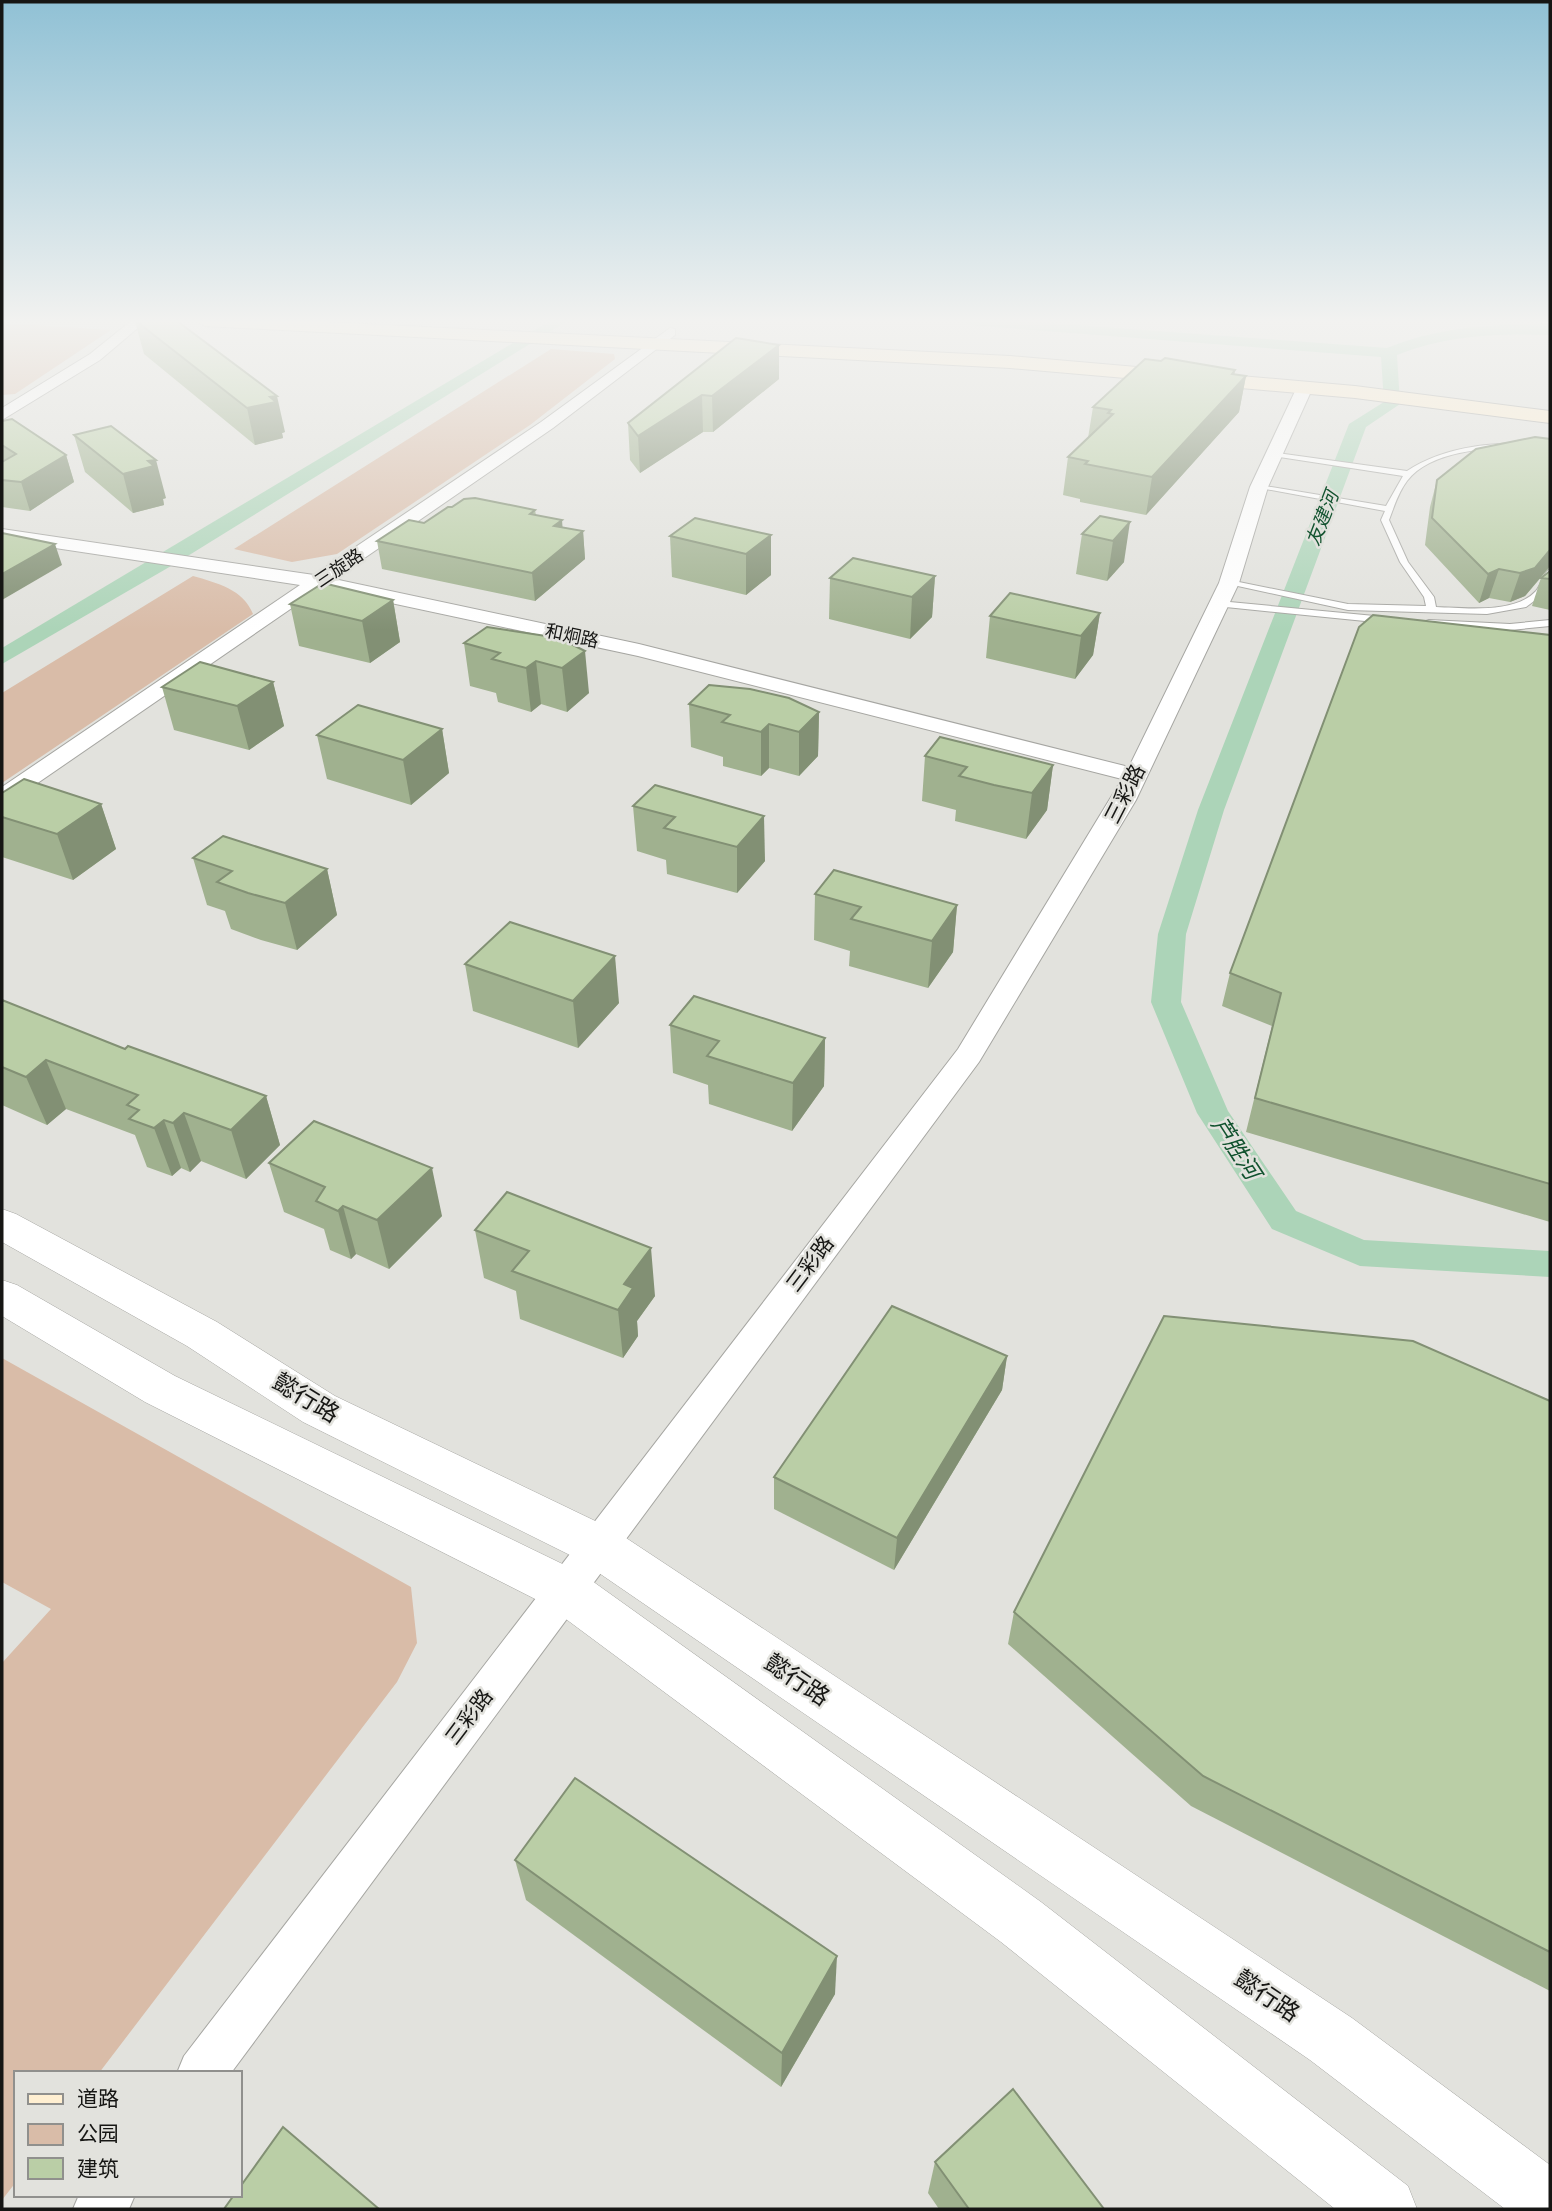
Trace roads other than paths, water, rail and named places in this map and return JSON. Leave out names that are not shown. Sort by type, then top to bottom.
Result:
[{"type":"street","name":"三旋路","points":[[2,797],[548,424]]},
{"type":"street","name":"三彩路","points":[[202,2071],[969,1055],[1095,851],[1134,775],[1230,583],[1259,487],[1287,424]]},
{"type":"street","name":"和炯路","points":[[2,534],[319,582],[639,650],[1134,775]]},
{"type":"street","name":"懿行路","points":[[2,1224],[202,1334],[319,1409],[597,1545],[1331,2039],[1550,2204]]},
{"type":"street","points":[[2,1296],[160,1389],[564,1589],[1021,1922],[1385,2209]]},
{"type":"lane","points":[[1432,611],[1429,597],[1404,562],[1385,520],[1408,474],[1426,464],[1481,446],[1550,444]]},
{"type":"lane","points":[[1273,454],[1408,474]]},
{"type":"lane","points":[[1259,487],[1390,509]]},
{"type":"lane","points":[[1230,583],[1330,604],[1432,611],[1518,607],[1541,592],[1550,572]]},
{"type":"lane","points":[[1219,604],[1394,621]]},
{"type":"lane","points":[[1420,622],[1510,627],[1550,623]]},
{"type":"waterway","points":[[2,657],[391,424]]},
{"type":"waterway","name":"芦胜河","points":[[1358,424],[1211,810],[1172,934],[1166,1002],[1213,1113],[1284,1220],[1360,1253],[1550,1264]]},
{"type":"water label","name":"友建河","points":[[1322,518]]}]
